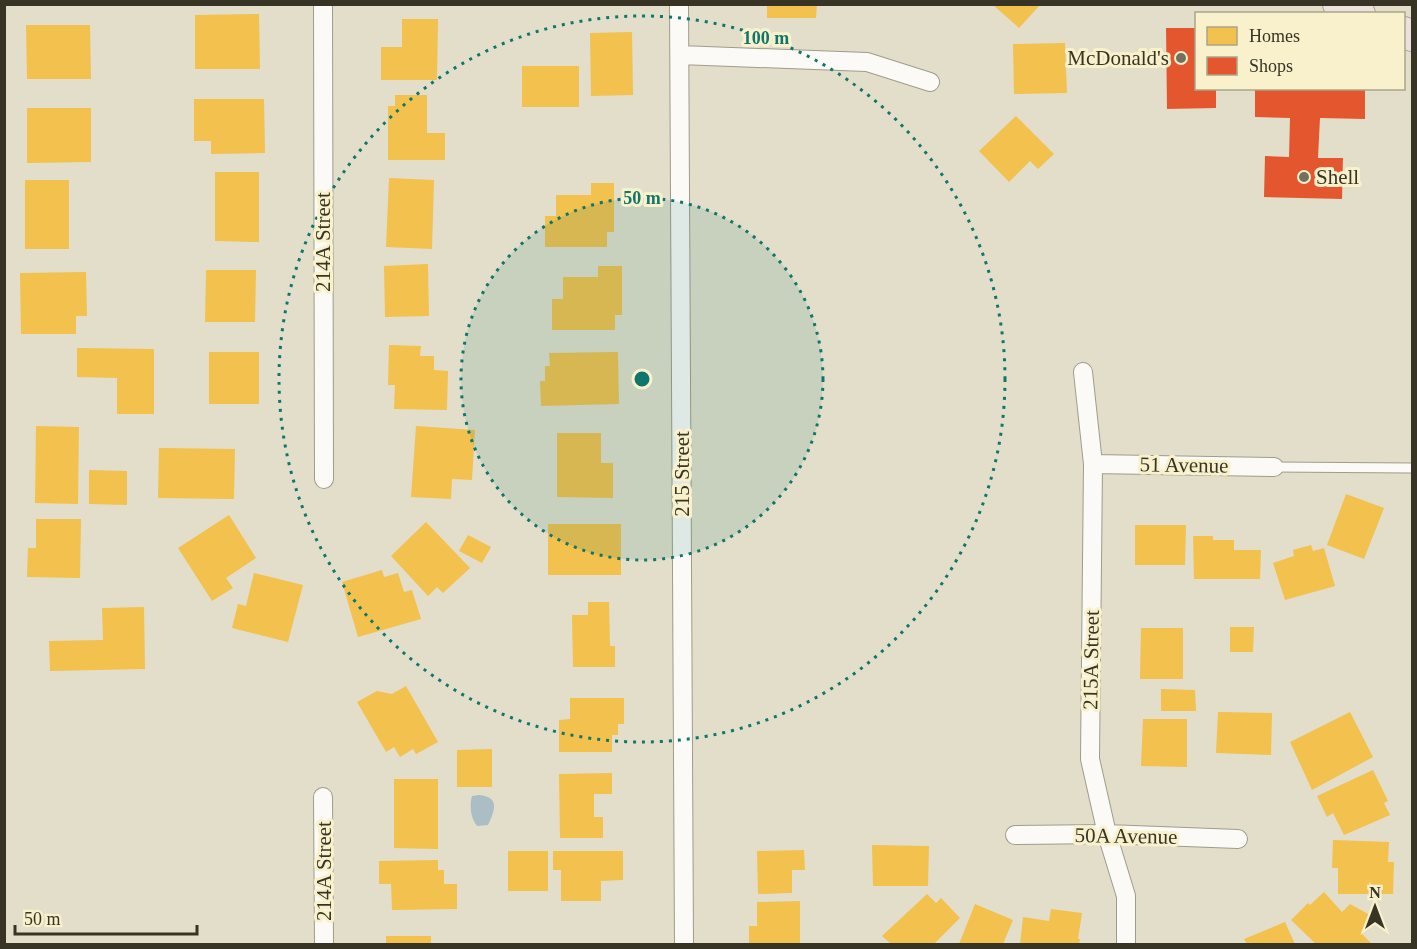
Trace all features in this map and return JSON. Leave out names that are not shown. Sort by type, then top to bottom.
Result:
[{"type":"main road","points":[[1338,4],[1356,12]]},
{"type":"street","name":"214A Street","points":[[322,4],[324,479]]},
{"type":"street","name":"215 Street","points":[[680,4],[684,945]]},
{"type":"street","points":[[680,55],[867,62],[930,82]]},
{"type":"street","name":"215A Street","points":[[1083,372],[1093,465],[1090,759],[1107,834],[1126,896],[1126,945]]},
{"type":"street","name":"51 Avenue","points":[[1093,465],[1274,466]]},
{"type":"street","name":"214A Street","points":[[323,797],[324,945]]},
{"type":"street","name":"50A Avenue","points":[[1015,835],[1107,834],[1238,839]]},
{"type":"lane","points":[[1274,466],[1413,468]]},
{"type":"shaded area","points":[[472,796],[486,796],[493,801],[493,814],[488,825],[477,826],[472,816]]},
{"type":"building: Homes","points":[[767,4],[817,4],[816,18],[767,18]]},
{"type":"building: Homes","points":[[992,4],[1041,4],[1019,28]]},
{"type":"building: Homes","points":[[259,14],[260,69],[195,69],[195,15]]},
{"type":"building: Homes","points":[[402,19],[438,19],[437,80],[381,80],[381,47],[402,47]]},
{"type":"building: Homes","points":[[26,25],[90,25],[91,79],[27,79]]},
{"type":"building: Homes","points":[[632,32],[633,95],[591,96],[590,33]]},
{"type":"building: Homes","points":[[1065,43],[1067,93],[1014,94],[1013,44]]},
{"type":"building: Homes","points":[[522,66],[579,66],[579,107],[522,107]]},
{"type":"building: Homes","points":[[395,95],[427,95],[427,133],[445,133],[445,160],[388,160],[388,106],[395,106]]},
{"type":"building: Homes","points":[[194,99],[264,99],[265,153],[211,154],[211,141],[194,141]]},
{"type":"building: Homes","points":[[27,108],[91,108],[91,162],[27,163]]},
{"type":"building: Homes","points":[[1016,116],[1054,154],[1038,169],[1030,161],[1009,182],[979,151]]},
{"type":"building: Homes","points":[[215,172],[259,172],[259,242],[215,241]]},
{"type":"building: Homes","points":[[389,178],[434,180],[432,249],[386,247]]},
{"type":"building: Homes","points":[[25,180],[69,180],[69,249],[25,249]]},
{"type":"building: Homes","points":[[591,183],[614,183],[614,232],[607,232],[607,247],[545,247],[545,216],[556,216],[556,195],[591,195]]},
{"type":"building: Homes","points":[[428,264],[429,316],[385,317],[384,266]]},
{"type":"building: Homes","points":[[598,266],[622,266],[622,315],[615,315],[615,330],[552,330],[552,299],[563,299],[563,277],[598,277]]},
{"type":"building: Homes","points":[[206,270],[256,270],[255,322],[205,322]]},
{"type":"building: Homes","points":[[86,272],[87,316],[76,316],[76,334],[21,334],[20,273]]},
{"type":"building: Homes","points":[[389,345],[421,346],[420,356],[434,356],[434,370],[448,371],[447,410],[394,409],[395,385],[388,385]]},
{"type":"building: Homes","points":[[77,348],[154,349],[154,414],[117,414],[117,378],[77,377]]},
{"type":"building: Homes","points":[[209,352],[259,352],[259,404],[209,404]]},
{"type":"building: Homes","points":[[618,352],[619,404],[541,406],[540,381],[545,381],[545,366],[550,366],[549,353]]},
{"type":"building: Homes","points":[[36,426],[79,427],[78,504],[35,503]]},
{"type":"building: Homes","points":[[416,426],[475,430],[472,480],[452,479],[451,499],[411,497]]},
{"type":"building: Homes","points":[[557,433],[601,433],[601,463],[613,463],[613,498],[557,497]]},
{"type":"building: Homes","points":[[159,448],[235,449],[234,499],[158,498]]},
{"type":"building: Homes","points":[[89,470],[127,471],[127,505],[89,504]]},
{"type":"building: Homes","points":[[1346,494],[1384,508],[1364,559],[1327,545]]},
{"type":"building: Homes","points":[[229,515],[256,558],[226,578],[233,588],[212,601],[178,548]]},
{"type":"building: Homes","points":[[36,519],[81,519],[80,578],[27,577],[28,548],[36,548]]},
{"type":"building: Homes","points":[[426,522],[470,568],[443,593],[437,587],[428,596],[391,556]]},
{"type":"building: Homes","points":[[548,524],[621,524],[621,575],[548,575]]},
{"type":"building: Homes","points":[[1135,525],[1186,525],[1185,565],[1135,565]]},
{"type":"building: Homes","points":[[468,535],[491,547],[482,563],[459,551]]},
{"type":"building: Homes","points":[[1193,536],[1213,536],[1213,540],[1234,540],[1234,550],[1261,550],[1260,579],[1194,579]]},
{"type":"building: Homes","points":[[1311,545],[1313,551],[1324,548],[1335,586],[1285,600],[1273,563],[1294,556],[1293,550]]},
{"type":"building: Homes","points":[[382,570],[384,577],[398,573],[404,592],[412,590],[421,619],[358,637],[342,582]]},
{"type":"building: Homes","points":[[254,573],[303,585],[288,642],[232,628],[238,604],[246,606]]},
{"type":"building: Homes","points":[[588,602],[609,602],[610,646],[615,646],[615,667],[573,667],[572,615],[588,615]]},
{"type":"building: Homes","points":[[144,607],[145,669],[50,671],[49,641],[103,640],[102,608]]},
{"type":"building: Homes","points":[[1230,627],[1254,627],[1253,652],[1230,652]]},
{"type":"building: Homes","points":[[1141,628],[1183,628],[1183,679],[1140,679]]},
{"type":"building: Homes","points":[[406,686],[438,742],[416,754],[413,749],[400,757],[394,747],[386,752],[357,702],[377,691],[392,694]]},
{"type":"building: Homes","points":[[1161,689],[1195,690],[1196,711],[1161,711]]},
{"type":"building: Homes","points":[[570,698],[624,698],[624,724],[618,724],[618,735],[612,735],[612,752],[559,752],[559,720],[570,719]]},
{"type":"building: Homes","points":[[1218,712],[1272,713],[1271,755],[1216,753]]},
{"type":"building: Homes","points":[[1350,712],[1373,757],[1312,790],[1290,742]]},
{"type":"building: Homes","points":[[1143,719],[1187,719],[1187,767],[1141,766]]},
{"type":"building: Homes","points":[[492,749],[492,787],[457,787],[457,750]]},
{"type":"building: Homes","points":[[1373,770],[1388,801],[1384,803],[1390,815],[1344,835],[1333,813],[1327,817],[1317,796]]},
{"type":"building: Homes","points":[[612,773],[612,794],[594,794],[594,817],[603,817],[603,838],[560,838],[559,774]]},
{"type":"building: Homes","points":[[394,779],[438,779],[438,849],[394,848]]},
{"type":"building: Homes","points":[[1333,840],[1389,842],[1388,862],[1394,862],[1393,894],[1338,894],[1338,868],[1332,868]]},
{"type":"building: Homes","points":[[872,845],[929,846],[928,886],[873,886]]},
{"type":"building: Homes","points":[[804,850],[805,870],[792,870],[792,893],[758,894],[757,851]]},
{"type":"building: Homes","points":[[508,851],[548,851],[548,891],[508,891]]},
{"type":"building: Homes","points":[[553,851],[623,851],[623,880],[601,881],[601,901],[561,901],[561,870],[553,870]]},
{"type":"building: Homes","points":[[438,860],[438,870],[444,870],[444,884],[457,884],[457,909],[392,910],[391,884],[379,884],[379,861]]},
{"type":"building: Homes","points":[[1324,892],[1342,912],[1350,904],[1379,920],[1362,934],[1372,944],[1316,944],[1291,920],[1308,903],[1310,905]]},
{"type":"building: Homes","points":[[927,894],[936,903],[941,898],[960,918],[934,944],[891,944],[882,936]]},
{"type":"building: Homes","points":[[800,901],[800,944],[749,944],[749,926],[757,926],[757,902]]},
{"type":"building: Homes","points":[[975,904],[1013,920],[1003,944],[959,944]]},
{"type":"building: Homes","points":[[1051,909],[1082,913],[1079,944],[1020,944],[1023,917],[1049,921]]},
{"type":"building: Homes","points":[[1285,922],[1295,944],[1247,944],[1244,939]]},
{"type":"building: Homes","points":[[386,936],[431,936],[431,944],[386,944]]},
{"type":"building: Shops","name":"McDonald's","points":[[1166,28],[1195,28],[1195,90],[1216,90],[1216,108],[1167,109]]},
{"type":"building: Shops","points":[[1255,90],[1365,90],[1365,119],[1320,118],[1318,158],[1343,158],[1342,199],[1264,197],[1265,156],[1289,157],[1290,118],[1255,117]]},
{"type":"place","name":"McDonald's","points":[[1181,58]]},
{"type":"place","name":"Shell","points":[[1304,177]]}]
